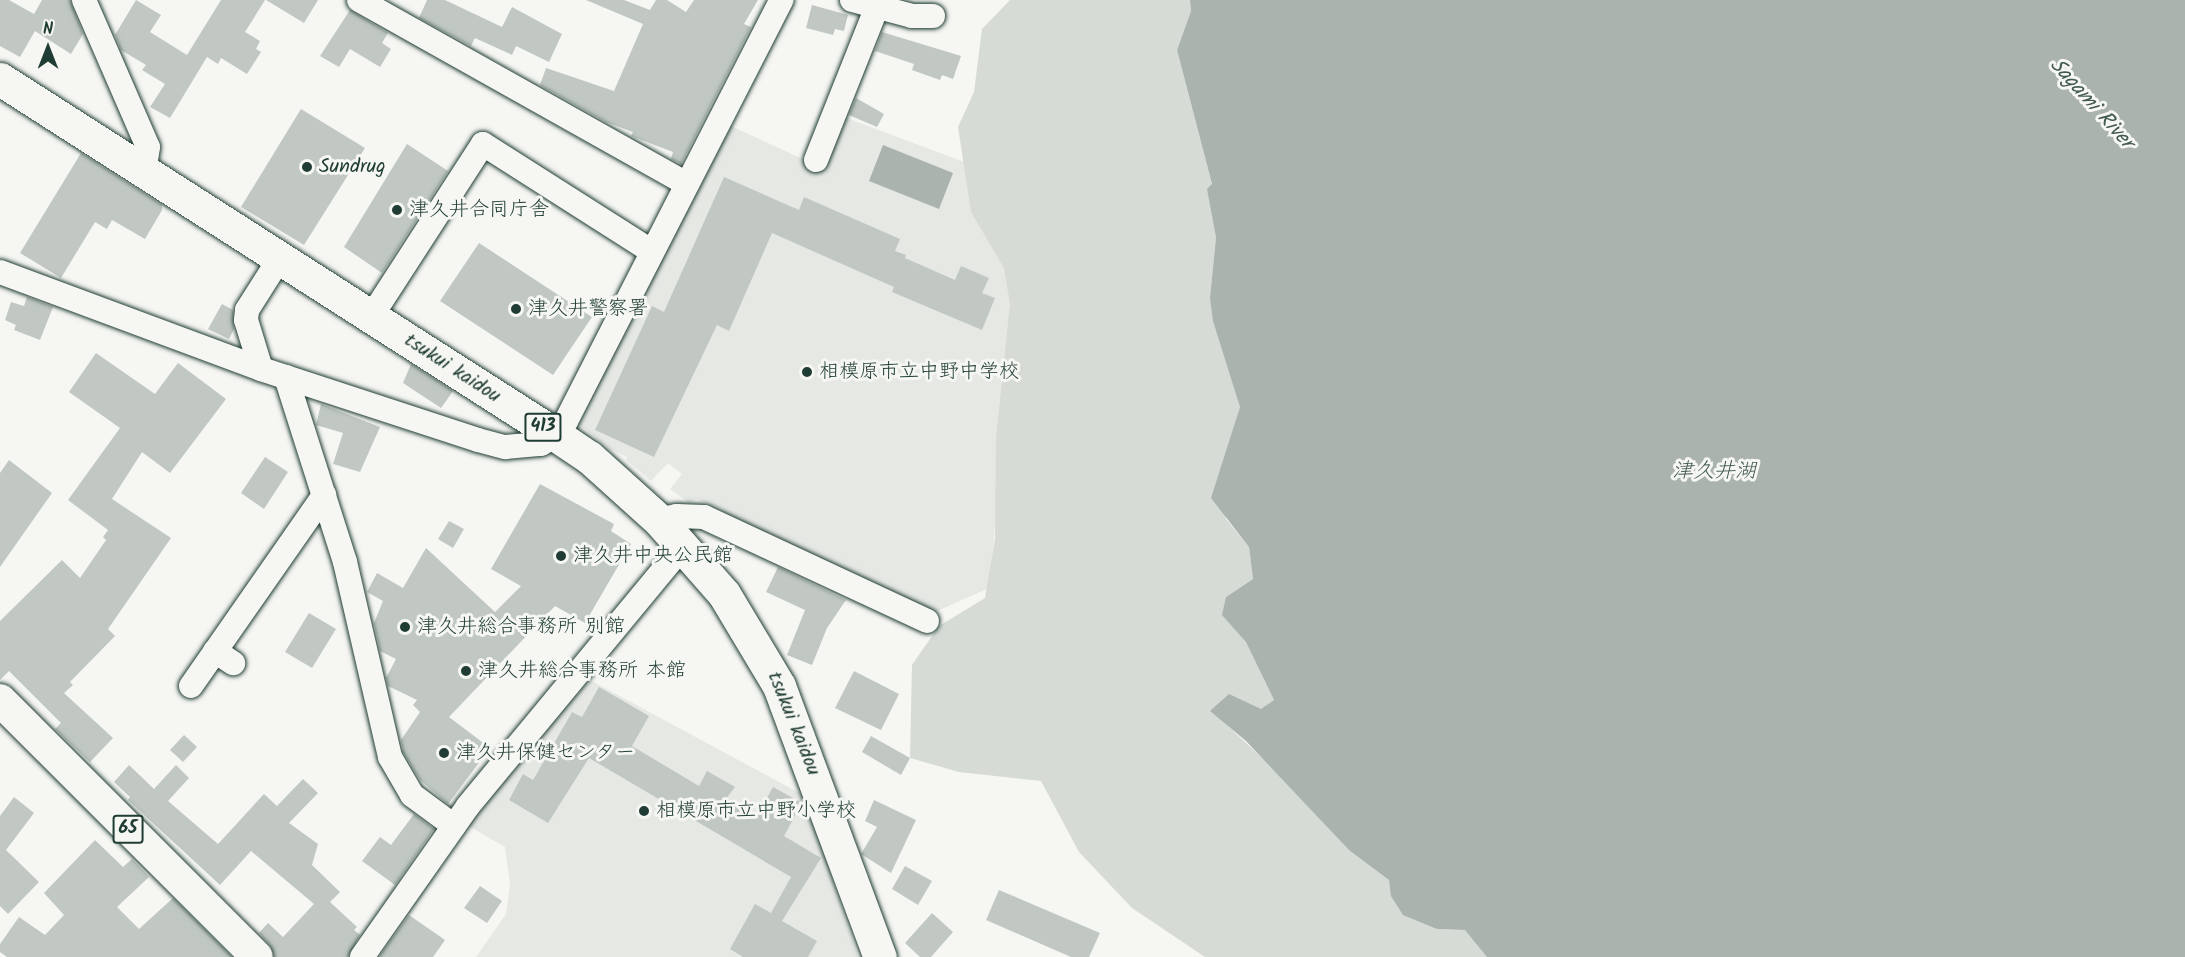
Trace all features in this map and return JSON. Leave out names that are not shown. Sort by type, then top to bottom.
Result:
[{"type":"highway","name":"tsukui kaidou","points":[[0,79],[589,457],[659,520],[684,545],[737,612],[784,696],[880,957]]},
{"type":"main road","name":"65","points":[[0,700],[257,957]]},
{"type":"street","points":[[84,0],[148,147],[144,171]]},
{"type":"street","points":[[359,0],[687,184]]},
{"type":"street","points":[[2,277],[261,369],[500,447],[541,444],[556,435],[781,0]]},
{"type":"street","points":[[816,160],[864,3],[912,16],[933,16]]},
{"type":"street","points":[[371,316],[483,144],[651,251]]},
{"type":"street","points":[[261,369],[247,310],[280,258]]},
{"type":"street","points":[[286,377],[345,562],[384,740],[395,771],[412,795],[454,826]]},
{"type":"street","points":[[191,686],[224,657],[258,572],[324,495]]},
{"type":"street","points":[[659,520],[677,516],[704,517],[927,621]]},
{"type":"street","points":[[362,957],[454,826],[684,545]]},
{"type":"shaded area","points":[[1010,0],[1190,0],[1191,11],[1177,50],[1212,184],[1216,237],[1210,298],[1240,407],[1218,485],[1226,519],[1249,547],[1253,579],[1226,597],[1274,700],[1262,709],[1217,716],[1314,806],[1350,851],[1389,880],[1437,929],[1465,930],[1495,957],[1205,957],[1132,908],[1079,852],[1041,781],[959,772],[910,758],[912,665],[939,626],[985,598],[995,538],[996,438],[1010,304],[1004,268],[971,212],[958,127],[974,92],[982,29]]},
{"type":"shaded area","name":"相模原市立中野中学校","points":[[841,116],[978,167],[1027,280],[1015,319],[989,588],[935,612],[723,515],[722,509],[696,499],[689,503],[670,489],[682,474],[668,463],[651,481],[626,460],[627,457],[610,449],[579,424],[643,288],[731,126],[818,166]]},
{"type":"shaded area","name":"相模原市立中野小学校","points":[[590,680],[805,796],[858,957],[476,957],[506,914],[510,885],[505,847],[467,825],[503,777]]},
{"type":"water","name":"津久井湖","points":[[1190,0],[2185,0],[2185,957],[1487,957],[1465,930],[1437,929],[1403,915],[1391,896],[1389,880],[1350,851],[1246,741],[1210,711],[1229,694],[1261,709],[1274,700],[1246,642],[1222,615],[1226,597],[1253,579],[1249,547],[1211,498],[1240,407],[1213,321],[1210,298],[1216,237],[1207,189],[1212,184],[1177,50],[1191,11]]},
{"type":"water","points":[[883,145],[953,173],[939,209],[869,181]]},
{"type":"building","points":[[0,0],[9,0],[34,14],[42,0],[70,0],[83,34],[71,54],[35,31],[20,57],[0,46]]},
{"type":"building","points":[[136,0],[161,15],[150,32],[187,55],[221,0],[265,0],[245,32],[260,41],[256,49],[261,52],[247,74],[221,58],[218,64],[207,57],[170,118],[150,107],[165,84],[142,70],[146,65],[121,50],[115,35]]},
{"type":"building","points":[[266,0],[318,0],[304,23]]},
{"type":"building","points":[[427,0],[445,0],[502,27],[512,7],[562,34],[549,62],[516,46],[512,55],[475,38],[471,46],[419,18]]},
{"type":"building","points":[[586,0],[624,0],[650,10],[656,0],[667,0],[686,12],[694,0],[758,0],[744,24],[751,27],[681,164],[671,159],[673,152],[631,136],[633,132],[606,122],[540,85],[546,68],[614,91],[643,24]]},
{"type":"building","points":[[812,5],[848,15],[844,31],[835,29],[833,35],[806,28]]},
{"type":"building","points":[[350,10],[388,33],[382,43],[391,49],[380,67],[350,49],[339,67],[320,56]]},
{"type":"building","points":[[882,32],[961,56],[953,79],[942,75],[940,80],[912,70],[914,64],[875,51]]},
{"type":"building","points":[[856,98],[884,114],[877,127],[849,115]]},
{"type":"building","points":[[301,109],[365,148],[304,245],[241,207]]},
{"type":"building","name":"津久井合同庁舎","points":[[407,144],[448,171],[382,273],[344,247]]},
{"type":"building","points":[[81,153],[162,205],[162,210],[145,239],[112,220],[107,229],[95,222],[61,278],[20,253]]},
{"type":"building","points":[[724,177],[799,210],[804,197],[900,239],[895,251],[906,255],[905,258],[955,280],[961,266],[989,278],[982,293],[995,298],[982,330],[892,292],[894,287],[772,233],[729,331],[717,325],[654,457],[595,430],[652,306],[664,312]]},
{"type":"building","name":"津久井警察署","points":[[479,243],[592,317],[553,375],[440,301]]},
{"type":"building","points":[[27,297],[53,307],[40,340],[14,330],[16,325],[5,320],[11,302],[24,306]]},
{"type":"building","points":[[222,304],[233,310],[234,329],[229,339],[208,329]]},
{"type":"building","points":[[96,353],[155,394],[178,363],[226,399],[170,473],[142,452],[112,499],[171,538],[108,629],[115,636],[70,682],[73,685],[64,693],[113,738],[90,762],[55,729],[61,723],[9,671],[0,680],[0,621],[62,560],[80,578],[106,540],[103,537],[108,530],[68,500],[120,428],[69,392]]},
{"type":"building","points":[[411,364],[453,391],[441,408],[403,383]]},
{"type":"building","points":[[321,404],[380,427],[360,472],[333,464],[343,433],[316,425]]},
{"type":"building","points":[[265,457],[288,472],[264,509],[241,493]]},
{"type":"building","points":[[9,460],[52,493],[0,567],[0,473]]},
{"type":"building","points":[[540,484],[614,524],[611,531],[631,544],[585,623],[555,606],[449,717],[490,748],[448,804],[420,780],[403,752],[401,740],[420,712],[413,705],[417,700],[388,686],[386,678],[396,659],[380,651],[374,623],[383,601],[367,592],[377,573],[403,588],[426,548],[495,612],[521,586],[491,569]]},
{"type":"building","points":[[449,521],[464,529],[453,548],[438,539]]},
{"type":"building","points":[[778,567],[846,600],[827,628],[812,665],[787,655],[805,610],[766,592]]},
{"type":"building","points":[[309,613],[336,629],[312,668],[285,652]]},
{"type":"building","points":[[854,671],[899,694],[881,730],[835,708]]},
{"type":"building","points":[[599,687],[649,716],[632,746],[699,786],[707,771],[735,787],[725,800],[756,818],[773,787],[802,803],[784,836],[821,858],[782,921],[817,941],[808,957],[743,957],[730,949],[755,904],[771,913],[791,877],[589,758],[548,823],[509,800],[523,774],[533,780],[572,712],[582,717]]},
{"type":"building","points":[[184,735],[197,747],[183,762],[170,750]]},
{"type":"building","points":[[871,736],[910,758],[901,775],[862,752]]},
{"type":"building","points":[[129,765],[154,789],[176,765],[189,778],[168,801],[218,844],[264,794],[277,806],[303,779],[318,793],[289,823],[318,844],[312,865],[340,892],[330,902],[357,927],[354,930],[360,935],[348,957],[274,957],[270,945],[259,933],[268,923],[283,937],[314,904],[251,851],[220,885],[128,800],[130,797],[114,782]]},
{"type":"building","points":[[14,797],[34,813],[6,850],[39,882],[8,914],[0,906],[0,816]]},
{"type":"building","points":[[874,800],[916,820],[891,873],[861,854],[877,827],[865,821]]},
{"type":"building","points":[[414,814],[434,829],[395,885],[362,861],[380,837],[391,845]]},
{"type":"building","points":[[95,840],[123,867],[132,859],[149,877],[117,907],[139,929],[173,898],[232,957],[7,957],[0,952],[0,944],[19,917],[45,935],[64,915],[44,893]]},
{"type":"building","points":[[905,866],[932,881],[918,905],[892,889]]},
{"type":"building","points":[[480,886],[502,901],[487,923],[464,908]]},
{"type":"building","points":[[999,890],[1100,933],[1089,957],[1071,957],[986,920]]},
{"type":"building","points":[[932,913],[953,932],[931,957],[920,957],[905,943]]},
{"type":"building","points":[[409,915],[445,940],[433,957],[379,957]]},
{"type":"place","name":"Sundrug","points":[[307,167]]},
{"type":"place","name":"津久井合同庁舎","points":[[397,210]]},
{"type":"place","name":"津久井警察署","points":[[516,309]]},
{"type":"place","name":"相模原市立中野中学校","points":[[807,372]]},
{"type":"place","name":"津久井中央公民館","points":[[561,556]]},
{"type":"place","name":"津久井総合事務所 別館","points":[[405,627]]},
{"type":"place","name":"津久井総合事務所 本館","points":[[466,671]]},
{"type":"place","name":"津久井保健センター","points":[[444,753]]},
{"type":"place","name":"相模原市立中野小学校","points":[[644,811]]},
{"type":"water label","name":"Sagami River","points":[[2091,104]]}]
